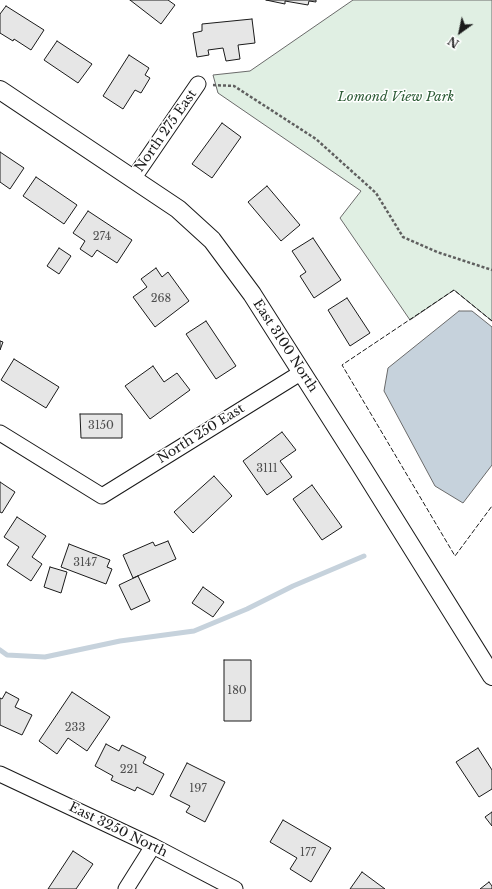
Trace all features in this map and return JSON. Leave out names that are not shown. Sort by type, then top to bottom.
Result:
[{"type":"street","name":"North 275 East","points":[[133,178],[198,84]]},
{"type":"street","name":"East 3100 North","points":[[0,90],[133,178],[178,210],[212,240],[252,294],[492,676]]},
{"type":"street","name":"North 250 East","points":[[0,433],[102,496],[302,372]]},
{"type":"street","name":"East 3250 North","points":[[0,774],[152,846],[235,889]]},
{"type":"street","points":[[126,889],[152,846]]},
{"type":"path","points":[[198,84],[234,86],[316,139],[376,193],[403,236],[437,252],[492,270]]},
{"type":"green space","name":"Lomond View Park","points":[[353,0],[492,0],[492,321],[454,290],[410,320],[340,218],[361,191],[218,93],[213,75],[250,71]]},
{"type":"shaded area","points":[[459,311],[472,311],[492,327],[492,465],[463,503],[435,486],[384,391],[388,368]]},
{"type":"building","points":[[130,0],[168,0],[175,5],[161,24]]},
{"type":"building","points":[[266,0],[316,0],[316,2],[309,1],[308,5],[285,1],[285,4]]},
{"type":"building","points":[[6,6],[44,30],[31,50],[14,39],[13,41],[0,33],[0,14]]},
{"type":"building","points":[[252,19],[255,43],[238,45],[240,59],[226,61],[223,48],[208,50],[209,55],[197,57],[193,33],[202,31],[202,24]]},
{"type":"building","points":[[57,41],[92,64],[78,83],[44,60]]},
{"type":"building","points":[[129,55],[149,68],[145,75],[150,78],[141,93],[135,90],[123,109],[103,96]]},
{"type":"building","points":[[222,123],[241,137],[212,178],[192,164]]},
{"type":"building","points":[[0,152],[24,168],[10,189],[0,182]]},
{"type":"building","points":[[36,177],[77,205],[64,224],[23,196]]},
{"type":"building","points":[[267,186],[300,225],[281,241],[248,202]]},
{"type":"building","points":[[88,211],[132,240],[117,263],[97,250],[92,257],[80,249],[85,241],[73,233]]},
{"type":"building","points":[[313,238],[341,280],[314,298],[300,276],[306,272],[292,251]]},
{"type":"building","points":[[59,248],[71,256],[59,274],[47,266]]},
{"type":"building","points":[[156,268],[162,277],[168,272],[189,301],[155,327],[133,297],[147,287],[141,279]]},
{"type":"building","points":[[347,298],[370,333],[350,346],[328,310]]},
{"type":"building","points":[[206,321],[236,366],[216,379],[186,334]]},
{"type":"building","points":[[0,341],[3,342],[0,350]]},
{"type":"building","points":[[14,359],[59,387],[46,408],[1,380]]},
{"type":"building","points":[[153,366],[164,382],[177,373],[190,390],[150,419],[125,386]]},
{"type":"building","points":[[80,414],[122,414],[122,438],[81,438]]},
{"type":"building","points":[[282,432],[296,450],[280,461],[292,477],[267,495],[243,461]]},
{"type":"building","points":[[214,476],[232,496],[193,533],[174,512]]},
{"type":"building","points":[[0,482],[15,492],[2,513],[0,512]]},
{"type":"building","points":[[312,485],[342,527],[322,540],[293,499]]},
{"type":"building","points":[[17,517],[46,536],[32,557],[42,564],[31,581],[7,565],[19,547],[4,537]]},
{"type":"building","points":[[168,541],[176,559],[133,578],[123,555],[153,542],[155,546]]},
{"type":"building","points":[[69,544],[110,560],[107,567],[112,569],[106,584],[61,567]]},
{"type":"building","points":[[50,567],[67,572],[61,593],[44,587]]},
{"type":"building","points":[[138,576],[150,601],[131,610],[119,585]]},
{"type":"building","points":[[203,587],[224,602],[213,617],[192,603]]},
{"type":"building","points":[[224,660],[251,660],[251,721],[224,721]]},
{"type":"building","points":[[6,692],[19,699],[15,707],[32,715],[22,735],[0,725],[0,698],[2,699]]},
{"type":"building","points":[[72,692],[110,717],[87,751],[68,738],[57,754],[39,741]]},
{"type":"building","points":[[106,744],[119,751],[122,745],[146,757],[143,763],[164,774],[153,795],[137,787],[135,791],[111,780],[113,776],[95,766]]},
{"type":"building","points":[[478,748],[492,770],[492,789],[479,797],[456,762]]},
{"type":"building","points":[[187,763],[225,782],[205,822],[186,812],[190,806],[170,796]]},
{"type":"building","points":[[492,812],[492,826],[485,817]]},
{"type":"building","points":[[283,820],[331,848],[311,882],[290,869],[297,858],[270,842]]},
{"type":"building","points":[[73,851],[93,864],[76,889],[48,889]]},
{"type":"building","points":[[362,872],[385,889],[350,889]]},
{"type":"building","points":[[489,882],[492,889],[480,889]]},
{"type":"waterway","points":[[0,650],[7,655],[45,657],[120,641],[194,631],[247,609],[293,586],[364,556]]},
{"type":"fence","points":[[492,321],[454,290],[342,365],[455,556],[492,506]]}]
